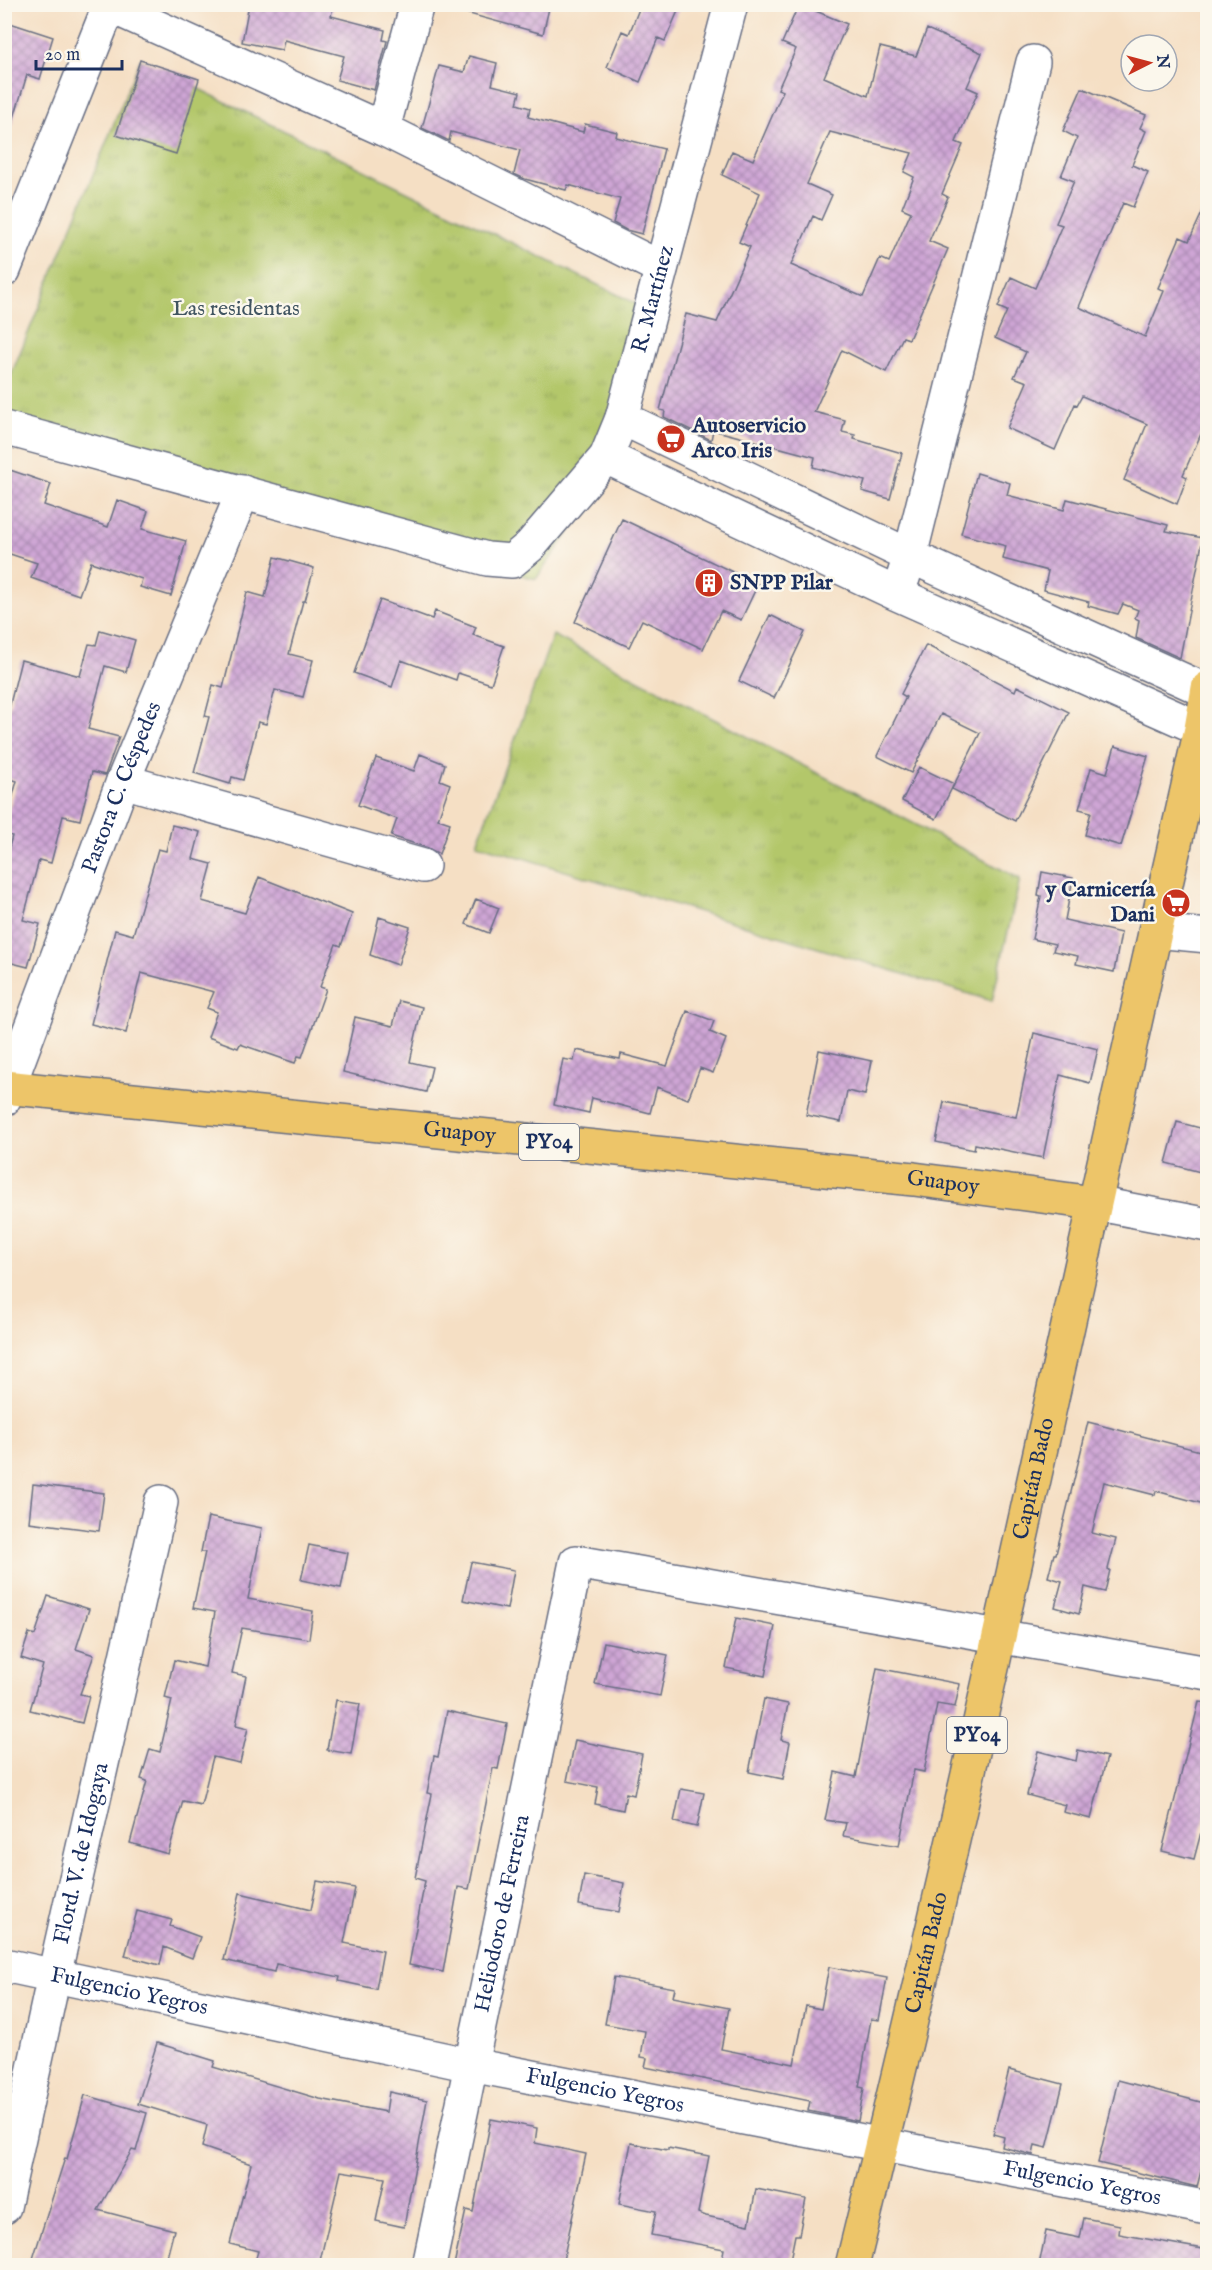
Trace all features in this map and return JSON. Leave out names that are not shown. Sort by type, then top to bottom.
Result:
[{"type":"main road","name":"Capitán Bado","points":[[852,2265],[882,2146],[1000,1636],[1155,931],[1204,730],[1207,690]]},
{"type":"main road","name":"Guapoy","points":[[6,1091],[914,1179],[1094,1203]]},
{"type":"street","points":[[382,129],[417,4]]},
{"type":"street","name":"R. Martínez","points":[[243,492],[487,560],[512,561],[530,546],[606,457],[622,418],[731,4]]},
{"type":"street","points":[[4,270],[109,5],[382,129],[661,268]]},
{"type":"street","points":[[897,594],[910,556],[1033,62]]},
{"type":"street","points":[[622,418],[910,556],[1207,690]]},
{"type":"street","points":[[4,428],[243,492]]},
{"type":"street","points":[[606,457],[897,594],[1204,730]]},
{"type":"street","name":"Pastora C. Céspedes","points":[[6,1091],[123,781],[243,492]]},
{"type":"street","points":[[123,781],[423,866]]},
{"type":"street","points":[[1155,931],[1208,936]]},
{"type":"street","points":[[1094,1203],[1208,1226]]},
{"type":"street","name":"Flord. V. de Idogaya","points":[[4,2207],[161,1502]]},
{"type":"street","name":"Heliodoro de Ferreira","points":[[429,2265],[576,1562],[1000,1636]]},
{"type":"street","points":[[1000,1636],[1208,1673]]},
{"type":"street","name":"Fulgencio Yegros","points":[[4,1965],[471,2065],[1208,2208]]},
{"type":"green space","name":"Las residentas","points":[[140,60],[659,315],[613,471],[536,579],[5,432],[4,392]]},
{"type":"green space","points":[[553,635],[1020,879],[992,1001],[477,844]]},
{"type":"building","points":[[249,4],[334,4],[331,16],[385,30],[383,40],[387,41],[374,90],[337,80],[344,56],[284,40],[282,50],[242,42]]},
{"type":"building","points":[[463,4],[550,4],[543,34],[462,12]]},
{"type":"building","points":[[641,4],[681,4],[665,41],[658,38],[640,82],[607,67],[622,31],[629,34]]},
{"type":"building","points":[[799,4],[847,24],[824,77],[868,96],[880,47],[916,56],[927,29],[982,53],[967,87],[978,92],[956,142],[963,145],[942,194],[948,197],[929,241],[948,249],[909,339],[903,337],[886,372],[842,350],[814,412],[845,420],[842,432],[855,435],[854,439],[902,453],[890,499],[862,491],[865,481],[813,467],[815,457],[713,430],[711,440],[664,417],[665,411],[660,410],[686,314],[717,322],[750,247],[739,242],[760,193],[722,175],[732,151],[753,160],[783,91],[778,89],[796,49],[782,43]],"holes":[[[830,132],[912,153],[904,172],[914,177],[902,208],[911,212],[889,262],[880,258],[863,297],[791,265],[813,216],[821,220],[832,195],[807,184]]]},
{"type":"building","points":[[4,21],[53,37],[40,79],[27,75],[10,131],[4,130]]},
{"type":"building","points":[[469,56],[497,63],[492,85],[520,92],[517,104],[530,108],[528,117],[583,132],[585,124],[617,132],[616,137],[664,149],[642,234],[626,230],[613,223],[620,199],[568,185],[566,190],[514,174],[520,150],[451,132],[449,141],[422,128],[439,66],[464,72]]},
{"type":"building","points":[[140,60],[199,79],[176,154],[116,135]]},
{"type":"building","points":[[1082,88],[1146,115],[1140,128],[1146,131],[1132,165],[1148,172],[1133,207],[1123,203],[1079,307],[1145,337],[1164,291],[1158,288],[1180,237],[1189,241],[1208,200],[1208,418],[1183,475],[1187,477],[1177,504],[1124,480],[1147,424],[1082,396],[1077,405],[1075,404],[1055,450],[1007,428],[1027,382],[1014,377],[1026,352],[995,338],[1007,311],[998,307],[1011,277],[1035,288],[1062,225],[1056,223],[1074,181],[1061,176],[1077,138],[1063,131]]},
{"type":"building","points":[[10,470],[51,484],[44,505],[108,527],[117,500],[148,511],[142,529],[186,541],[171,596],[140,587],[142,579],[91,562],[79,595],[31,578],[37,563],[4,552],[4,487]]},
{"type":"building","points":[[977,473],[1010,483],[1007,495],[1064,510],[1067,499],[1168,525],[1166,531],[1203,538],[1180,658],[1136,638],[1139,620],[1135,618],[1138,610],[1123,604],[1118,614],[1088,606],[1089,602],[1044,590],[1048,571],[1003,559],[1006,546],[961,534]]},
{"type":"building","name":"SNPP Pilar","points":[[622,519],[758,584],[741,620],[721,611],[703,649],[642,620],[629,647],[575,622]]},
{"type":"building","points":[[275,557],[314,568],[289,654],[313,660],[303,697],[275,690],[266,724],[258,722],[243,780],[232,777],[230,784],[194,773],[209,717],[205,716],[213,685],[223,688],[247,592],[265,597]]},
{"type":"building","points":[[380,600],[432,619],[435,611],[476,627],[473,635],[504,646],[491,684],[458,673],[456,680],[401,660],[392,687],[354,673]]},
{"type":"building","points":[[770,615],[805,632],[774,698],[739,681]]},
{"type":"building","points":[[100,630],[135,640],[126,672],[105,666],[88,729],[119,737],[105,775],[92,772],[80,820],[63,816],[51,863],[39,860],[23,920],[40,924],[28,967],[4,961],[4,866],[12,836],[4,834],[4,827],[17,781],[4,777],[4,711],[8,712],[21,660],[80,676],[89,644],[96,645]]},
{"type":"building","points":[[926,645],[1015,691],[1017,686],[1069,712],[1015,821],[952,789],[980,733],[941,714],[911,773],[877,756],[906,697],[901,694]]},
{"type":"building","points":[[1115,746],[1148,756],[1121,846],[1085,835],[1091,812],[1079,809],[1091,768],[1107,773]]},
{"type":"building","points":[[420,754],[445,764],[440,780],[450,784],[438,819],[450,823],[439,854],[391,836],[397,819],[358,805],[376,758],[414,771]]},
{"type":"building","points":[[919,767],[954,784],[936,819],[902,801]]},
{"type":"building","points":[[172,825],[200,832],[193,859],[212,864],[202,901],[245,913],[259,877],[352,914],[341,946],[336,944],[320,987],[326,989],[302,1057],[298,1056],[295,1063],[240,1044],[238,1048],[208,1037],[217,1012],[207,1008],[214,992],[141,973],[126,1033],[91,1024],[115,930],[133,935],[158,849],[166,851]]},
{"type":"building","points":[[1042,872],[1073,878],[1065,920],[1121,933],[1114,972],[1076,964],[1078,956],[1053,951],[1055,944],[1032,939],[1041,896],[1038,895]]},
{"type":"building","points":[[476,899],[499,908],[489,933],[466,924]]},
{"type":"building","points":[[379,917],[410,927],[398,965],[370,955]]},
{"type":"building","points":[[399,1001],[422,1007],[410,1062],[432,1067],[426,1092],[343,1072],[355,1017],[393,1026]]},
{"type":"building","points":[[687,1011],[714,1021],[710,1032],[726,1039],[713,1073],[700,1068],[688,1099],[657,1087],[650,1113],[592,1098],[589,1113],[554,1105],[563,1059],[574,1061],[576,1050],[620,1059],[621,1054],[667,1066]]},
{"type":"building","points":[[1034,1033],[1098,1049],[1090,1083],[1060,1075],[1043,1158],[975,1144],[974,1150],[936,1142],[944,1102],[1016,1117]]},
{"type":"building","points":[[819,1050],[872,1061],[865,1095],[847,1091],[841,1122],[806,1115]]},
{"type":"building","points":[[1177,1122],[1208,1130],[1208,1174],[1166,1163]]},
{"type":"building","points":[[1088,1422],[1208,1453],[1208,1505],[1156,1491],[1155,1495],[1104,1482],[1092,1533],[1116,1539],[1105,1592],[1085,1587],[1079,1614],[1055,1607],[1062,1581],[1048,1577],[1054,1554],[1056,1554]]},
{"type":"building","points":[[33,1484],[104,1493],[99,1531],[29,1522]]},
{"type":"building","points":[[208,1517],[262,1528],[248,1599],[313,1611],[309,1639],[242,1628],[232,1673],[246,1676],[236,1725],[248,1728],[240,1763],[213,1757],[201,1805],[183,1801],[168,1854],[130,1843],[147,1781],[141,1779],[150,1749],[160,1752],[172,1700],[165,1698],[174,1660],[205,1667],[215,1612],[193,1608],[205,1552],[201,1552]]},
{"type":"building","points":[[309,1545],[348,1553],[341,1588],[301,1580]]},
{"type":"building","points":[[471,1562],[514,1570],[507,1609],[463,1600]]},
{"type":"building","points":[[48,1596],[89,1609],[76,1649],[94,1655],[80,1694],[89,1696],[82,1723],[30,1710],[43,1665],[21,1658],[29,1633],[35,1635]]},
{"type":"building","points":[[736,1618],[775,1626],[765,1676],[726,1668]]},
{"type":"building","points":[[604,1642],[668,1655],[660,1696],[595,1684]]},
{"type":"building","points":[[877,1668],[960,1684],[955,1707],[937,1704],[924,1772],[914,1770],[899,1846],[843,1836],[846,1823],[825,1820],[835,1772],[856,1777]]},
{"type":"building","points":[[764,1699],[788,1704],[781,1740],[790,1742],[783,1779],[749,1772]]},
{"type":"building","points":[[336,1700],[360,1704],[351,1754],[327,1750]]},
{"type":"building","points":[[1199,1702],[1208,1703],[1208,1806],[1194,1859],[1162,1851]]},
{"type":"building","points":[[447,1711],[507,1724],[498,1769],[493,1768],[469,1889],[458,1887],[443,1972],[409,1965],[425,1881],[415,1878],[432,1794],[427,1793],[434,1756],[438,1757]]},
{"type":"building","points":[[575,1740],[642,1754],[634,1795],[626,1793],[623,1810],[595,1804],[598,1787],[567,1781]]},
{"type":"building","points":[[1078,1750],[1107,1757],[1091,1819],[1063,1812],[1065,1805],[1027,1795],[1038,1751],[1076,1761]]},
{"type":"building","points":[[681,1789],[704,1793],[697,1827],[674,1822]]},
{"type":"building","points":[[584,1875],[624,1883],[619,1912],[579,1905]]},
{"type":"building","points":[[317,1881],[355,1888],[344,1943],[383,1951],[376,1989],[339,1981],[340,1977],[276,1964],[274,1972],[224,1960],[240,1893],[311,1910]]},
{"type":"building","points":[[137,1911],[172,1920],[170,1926],[200,1937],[192,1958],[164,1947],[160,1965],[125,1956]]},
{"type":"building","points":[[829,1967],[887,1978],[879,2020],[871,2019],[859,2087],[864,2088],[858,2121],[808,2111],[810,2101],[645,2067],[647,2058],[641,2057],[645,2031],[605,2024],[614,1977],[675,1988],[673,1997],[729,2008],[721,2049],[794,2064],[806,2006],[821,2009]]},
{"type":"building","points":[[157,2043],[215,2061],[213,2067],[320,2099],[386,2112],[389,2092],[427,2100],[404,2227],[376,2221],[385,2178],[341,2171],[319,2265],[254,2265],[258,2251],[230,2244],[251,2164],[202,2147],[207,2125],[138,2104]]},
{"type":"building","points":[[1009,2070],[1063,2084],[1047,2148],[1035,2145],[1033,2155],[1002,2147],[1004,2137],[993,2134]]},
{"type":"building","points":[[1118,2080],[1208,2104],[1208,2143],[1197,2187],[1098,2163]]},
{"type":"building","points":[[85,2095],[147,2113],[136,2151],[132,2150],[98,2210],[174,2230],[165,2265],[31,2265],[65,2158],[67,2159]]},
{"type":"building","points":[[491,2119],[537,2128],[535,2143],[586,2154],[562,2265],[454,2265],[466,2210],[473,2212]]},
{"type":"building","points":[[631,2143],[709,2156],[698,2213],[706,2216],[749,2225],[756,2189],[806,2199],[799,2235],[795,2235],[789,2265],[721,2265],[724,2249],[651,2235],[656,2211],[619,2204]]},
{"type":"building","points":[[1084,2218],[1120,2225],[1119,2234],[1208,2250],[1208,2265],[1039,2265],[1046,2231],[1080,2238]]},
{"type":"place","name":"Autoservicio Arco Iris","points":[[671,439]]},
{"type":"place","name":"SNPP Pilar","points":[[709,583]]},
{"type":"place","name":"y Carnicería Dani","points":[[1176,903]]}]
